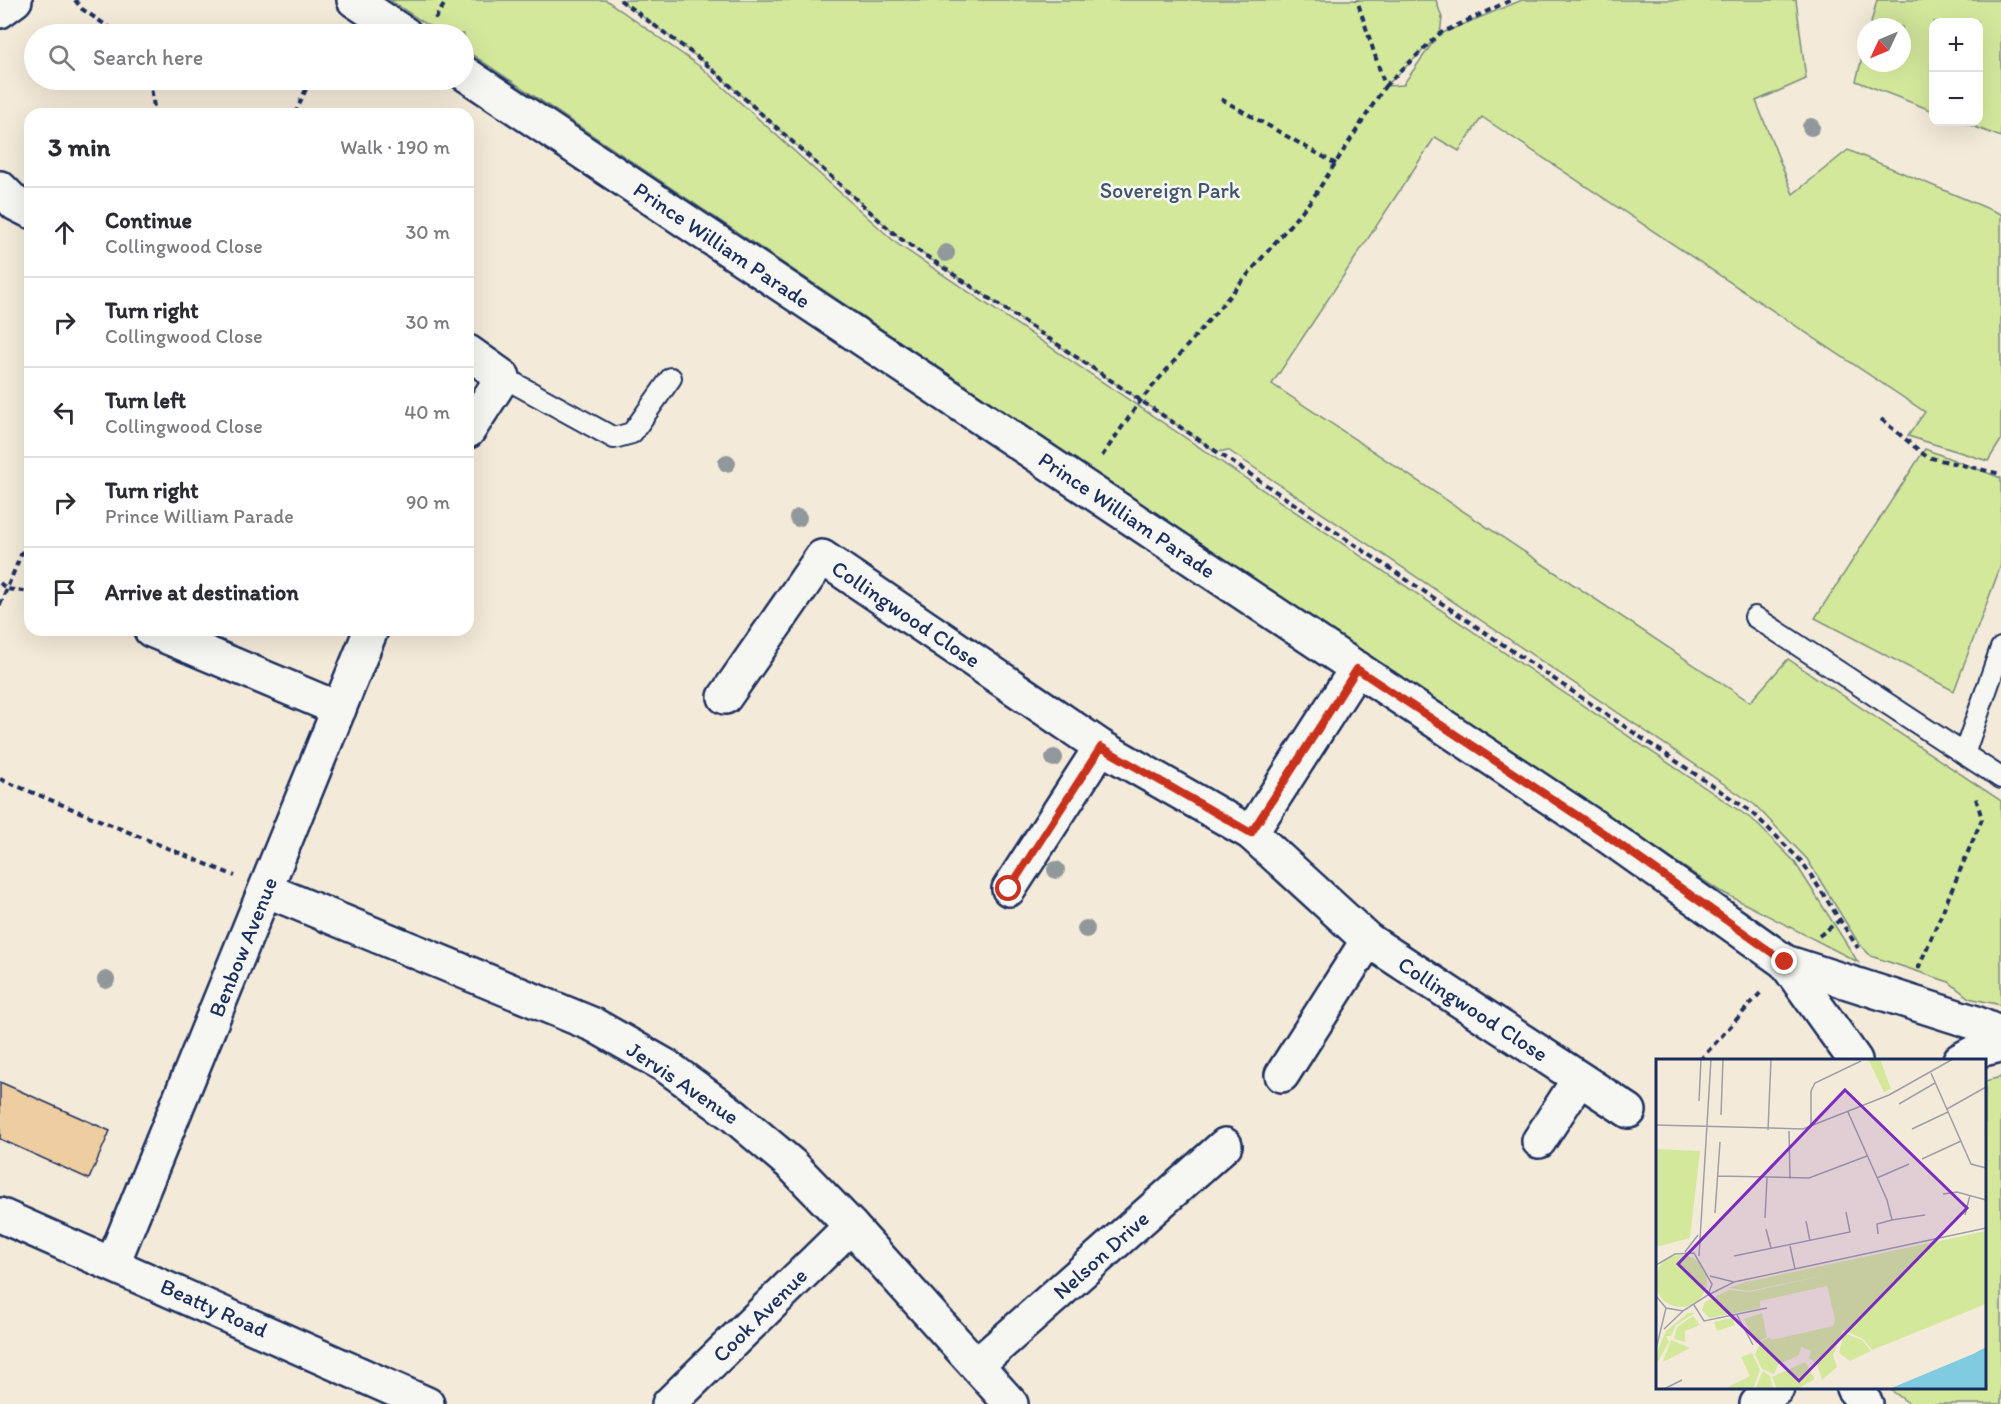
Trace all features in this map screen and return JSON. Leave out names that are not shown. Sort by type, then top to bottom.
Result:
[{"type":"street","points":[[0,11],[15,0]]},
{"type":"street","points":[[354,0],[390,24]]},
{"type":"street","name":"Prince William Parade","points":[[474,80],[1602,832],[1785,962],[1963,1018],[2001,1034]]},
{"type":"street","points":[[0,188],[16,204],[24,208]]},
{"type":"street","points":[[474,356],[503,377],[474,422]]},
{"type":"street","name":"Collingwood Close","points":[[725,697],[822,557],[1101,747],[1251,833],[1368,940],[1629,1111]]},
{"type":"street","points":[[165,636],[339,709]]},
{"type":"street","name":"Benbow Avenue","points":[[113,1263],[369,636]]},
{"type":"street","points":[[1251,833],[1357,669]]},
{"type":"street","points":[[1009,889],[1101,747]]},
{"type":"street","name":"Jervis Avenue","points":[[266,890],[594,1025],[666,1066],[733,1115],[792,1164],[1011,1404]]},
{"type":"street","points":[[1282,1076],[1368,940]]},
{"type":"street","name":"Prince William Parade","points":[[1785,962],[1854,1059]]},
{"type":"street","points":[[1962,1059],[1979,1050],[2001,1045]]},
{"type":"street","points":[[1539,1141],[1579,1079]]},
{"type":"street","name":"Nelson Drive","points":[[977,1365],[1225,1145]]},
{"type":"street","name":"Beatty Road","points":[[0,1215],[113,1263],[419,1402]]},
{"type":"street","name":"Cook Avenue","points":[[669,1404],[851,1226]]},
{"type":"street","points":[[1757,1404],[1776,1389]]},
{"type":"street","points":[[1854,1389],[1866,1404]]},
{"type":"lane","points":[[503,377],[614,438],[632,433],[671,378]]},
{"type":"lane","points":[[1755,617],[2001,778]]},
{"type":"lane","points":[[1964,754],[2001,648]]},
{"type":"path","points":[[75,0],[82,9],[104,24]]},
{"type":"path","points":[[620,0],[704,62],[770,119],[839,186],[898,237],[1753,813],[1803,863],[1840,920]]},
{"type":"path","points":[[1358,0],[1385,86]]},
{"type":"path","points":[[1083,485],[1141,400],[1314,198],[1385,86],[1439,34],[1511,0]]},
{"type":"path","points":[[151,90],[154,108]]},
{"type":"path","points":[[297,108],[305,90]]},
{"type":"path","points":[[1221,99],[1336,164]]},
{"type":"path","points":[[1881,419],[1927,457],[2001,474]]},
{"type":"path","points":[[0,605],[24,547]]},
{"type":"path","points":[[0,583],[7,589],[24,591]]},
{"type":"path","points":[[1915,978],[1982,819],[1964,754]]},
{"type":"path","points":[[0,779],[266,890]]},
{"type":"path","points":[[1701,1059],[1750,1006]]},
{"type":"green space","points":[[390,0],[606,0],[702,68],[896,243],[1753,820],[1794,861],[1858,962],[1720,891],[474,56],[474,24],[426,24]]},
{"type":"green space","name":"Sovereign Park","points":[[620,0],[1436,0],[1442,18],[1440,34],[1522,0],[1796,0],[1806,79],[1756,101],[1793,194],[1848,150],[2001,214],[2001,440],[1988,461],[1908,436],[1925,412],[1482,117],[1459,151],[1435,137],[1272,384],[1750,702],[1788,659],[2001,801],[2001,1005],[1969,998],[1949,982],[1871,956],[1859,944],[1807,859],[1755,805],[1228,450],[1217,452],[898,237],[704,62]],"holes":[[[1436,38],[1403,85],[1386,86]]]},
{"type":"green space","points":[[1877,0],[2001,0],[2001,137],[1972,126],[1983,126],[1983,18],[1929,18],[1929,109],[1856,81],[1858,72],[1911,72],[1911,18],[1872,18]]},
{"type":"green space","points":[[1925,449],[2001,478],[2001,565],[1954,691],[1815,618]]},
{"type":"green space","points":[[2001,1077],[2001,1404],[1910,1404],[1889,1389],[1986,1389],[1986,1081]]},
{"type":"building","points":[[0,1082],[110,1131],[89,1179],[0,1139]]},
{"type":"route","points":[[1009,889],[1101,747],[1251,833],[1357,669],[1602,832],[1785,962]]}]
